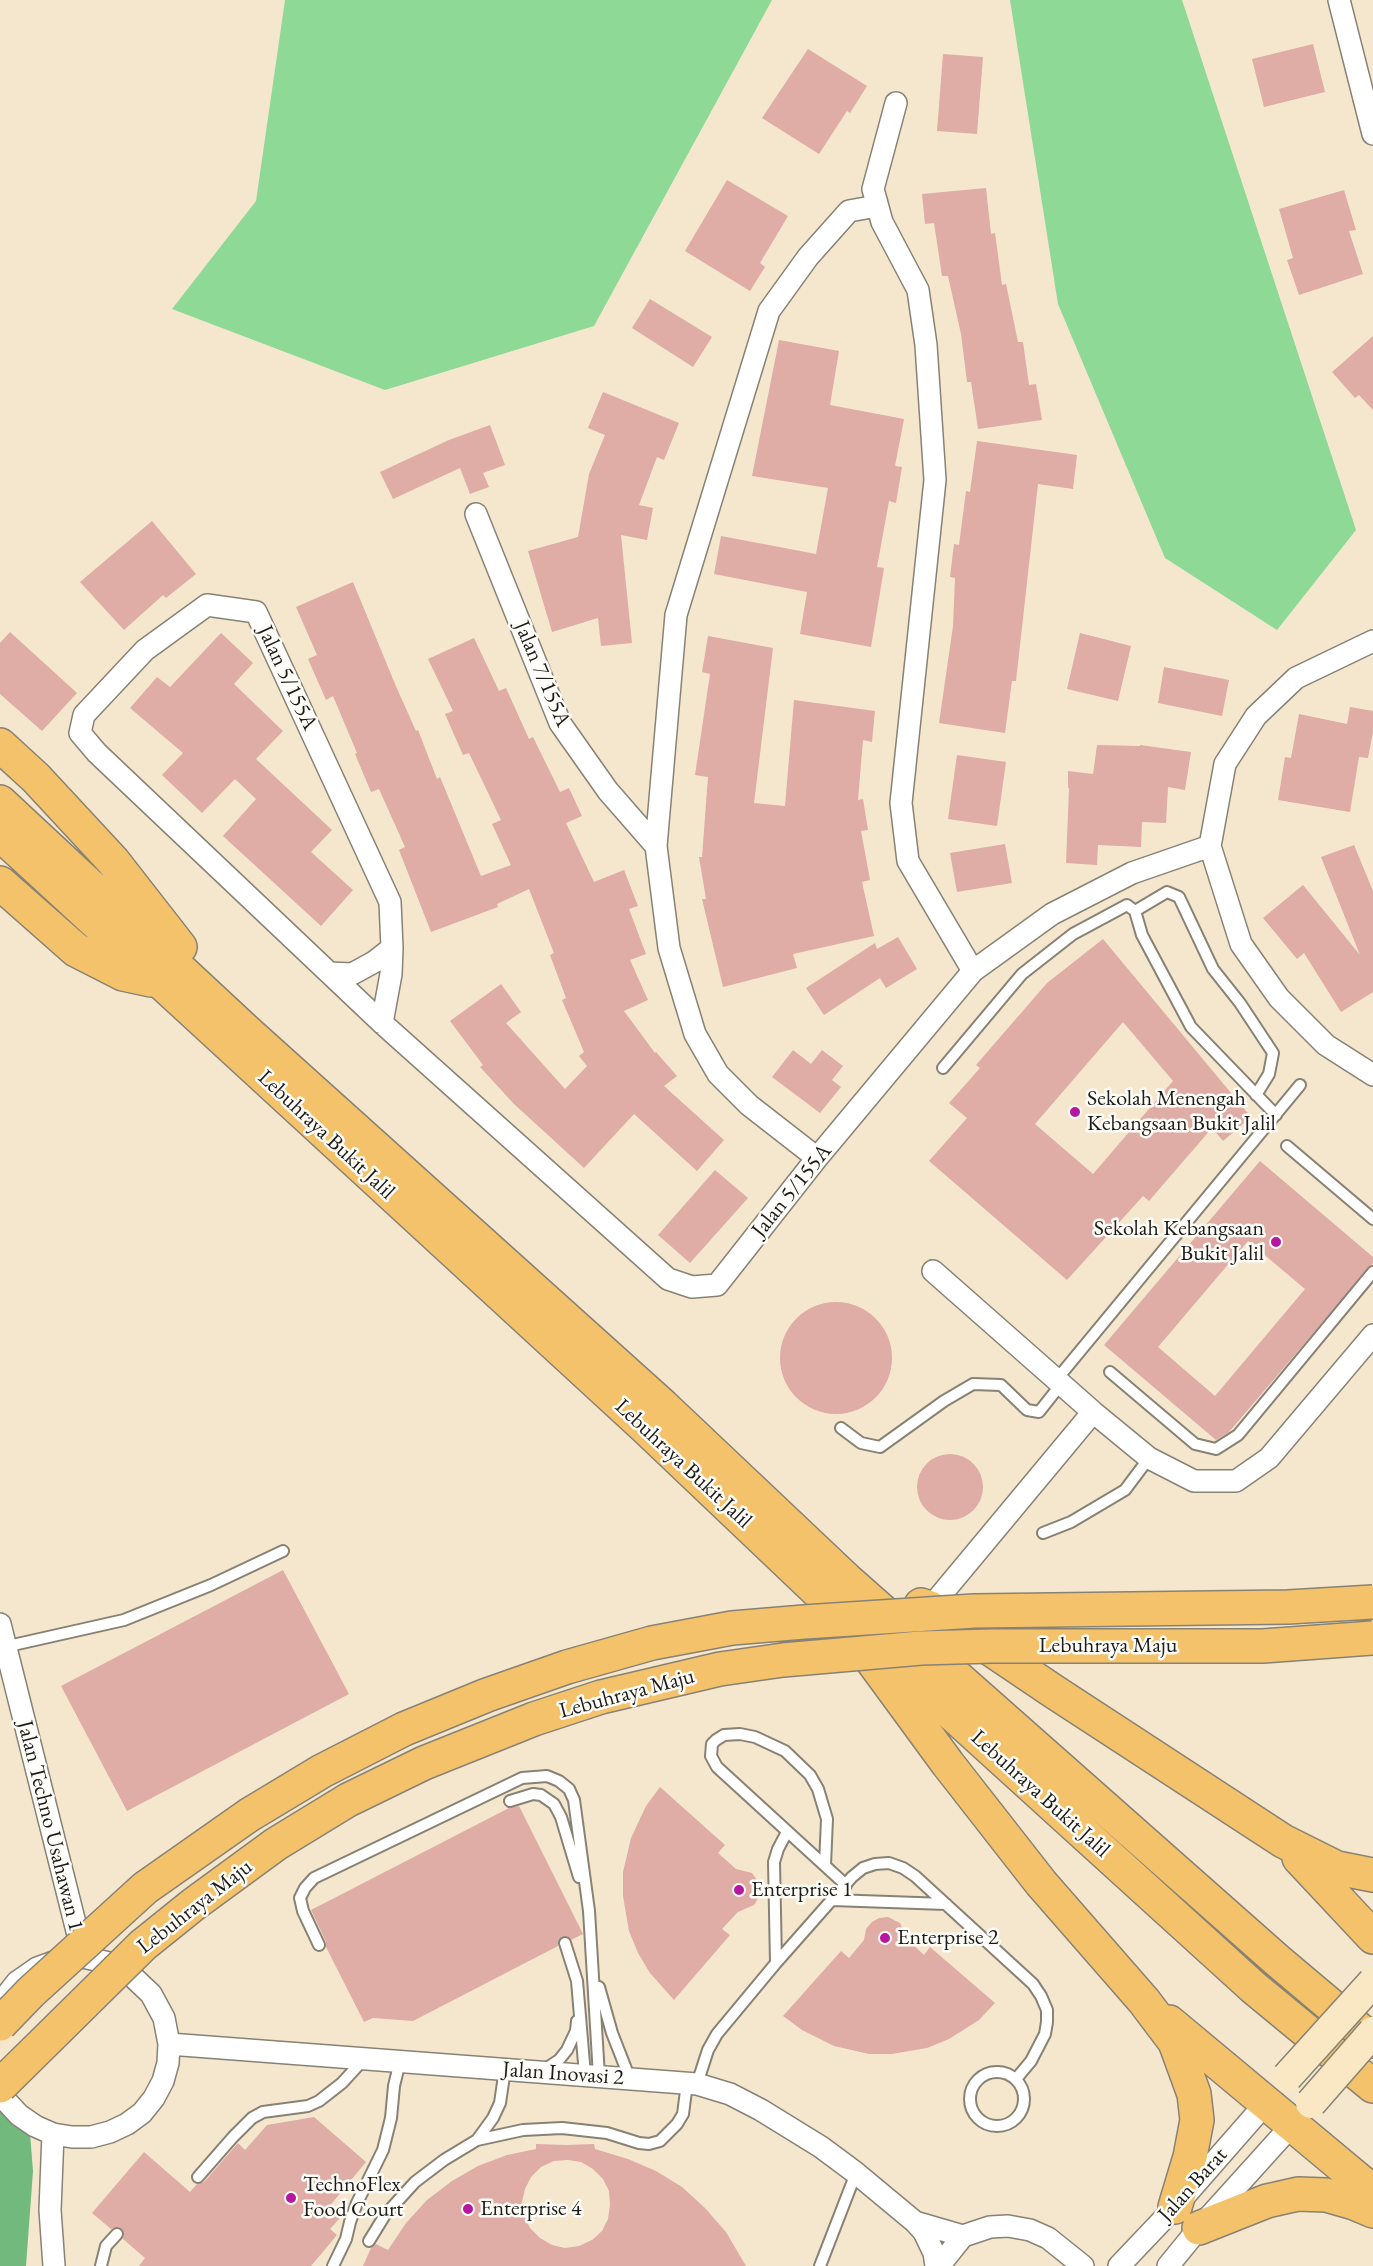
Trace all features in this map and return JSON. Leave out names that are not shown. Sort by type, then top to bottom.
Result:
[{"type":"highway","points":[[0,745],[36,778],[113,861],[246,1031]]},
{"type":"highway","name":"Lebuhraya Bukit Jalil","points":[[0,802],[159,981],[645,1427],[1373,2041]]},
{"type":"highway","name":"Lebuhraya Bukit Jalil","points":[[0,834],[87,898],[246,1031],[663,1406],[838,1591],[1253,1987],[1373,2086]]},
{"type":"highway","points":[[0,883],[76,950],[123,974],[159,981]]},
{"type":"highway","points":[[838,1591],[930,1608],[1283,1841],[1337,1868],[1373,1875]]},
{"type":"highway","points":[[838,1591],[948,1764],[1041,1883],[1144,2001],[1175,2042],[1194,2094],[1197,2120],[1190,2157],[1187,2218],[1298,2194],[1326,2195],[1373,2211]]},
{"type":"highway","name":"Lebuhraya Maju","points":[[0,2024],[31,1992],[146,1888],[249,1815],[322,1771],[404,1729],[486,1695],[567,1667],[652,1643],[698,1634],[732,1628],[804,1622],[974,1611],[1288,1607],[1373,1602]]},
{"type":"highway","name":"Lebuhraya Maju","points":[[0,2088],[143,1945],[194,1904],[276,1844],[348,1800],[424,1763],[534,1719],[601,1697],[731,1668],[783,1660],[921,1648],[1052,1645],[1263,1646],[1373,1638]]},
{"type":"highway","points":[[1283,1841],[1373,1937]]},
{"type":"highway","points":[[1144,2001],[1266,2103],[1301,2114],[1373,2192]]},
{"type":"main road","points":[[1287,2077],[1373,1982]]},
{"type":"main road","name":"Jalan Barat","points":[[1301,2114],[1373,2032]]},
{"type":"street","points":[[1339,0],[1373,134]]},
{"type":"street","points":[[896,104],[873,189],[882,222],[918,290],[926,345],[935,480],[901,803],[908,861],[973,971]]},
{"type":"street","points":[[818,1158],[749,1106],[718,1074],[695,1034],[669,948],[656,846],[676,615],[769,311],[808,257],[849,211],[878,206]]},
{"type":"street","name":"Jalan 7/155A","points":[[476,514],[560,723],[608,791],[656,846]]},
{"type":"street","name":"Jalan 5/155A","points":[[382,1023],[391,974],[390,902],[256,612],[207,604],[145,650],[84,715],[80,733],[97,753],[382,1023],[668,1279],[692,1287],[717,1285],[818,1158],[973,971],[1062,909],[1132,873],[1210,846]]},
{"type":"street","points":[[1373,641],[1296,678],[1256,716],[1225,764],[1210,846],[1241,945],[1280,998],[1326,1045],[1373,1075]]},
{"type":"street","points":[[329,972],[351,974],[374,962],[392,948]]},
{"type":"street","points":[[933,1271],[1093,1412],[1149,1458],[1194,1481],[1236,1481],[1269,1458],[1373,1335]]},
{"type":"street","points":[[930,1608],[1093,1412]]},
{"type":"street","name":"Jalan Techno Usahawan 1","points":[[0,1624],[83,1957]]},
{"type":"street","points":[[0,2004],[17,1982],[37,1968],[59,1959],[83,1957],[109,1963],[132,1976],[151,1994],[164,2018],[169,2044],[168,2063],[163,2081],[154,2098],[142,2113],[118,2128],[91,2137],[53,2134],[35,2126],[19,2115],[6,2101],[0,2088]]},
{"type":"street","name":"Jalan Inovasi 2","points":[[169,2044],[692,2083],[730,2094],[821,2147],[915,2222]]},
{"type":"street","name":"Jalan Barat","points":[[1168,2266],[1187,2218],[1266,2103]]},
{"type":"street","name":"Jalan Barat","points":[[1119,2266],[1187,2218],[1301,2114]]},
{"type":"street","points":[[53,2134],[50,2210],[54,2266]]},
{"type":"street","points":[[915,2222],[963,2236]]},
{"type":"street","points":[[915,2222],[924,2232],[934,2253],[937,2266]]},
{"type":"street","points":[[937,2266],[963,2236],[990,2227],[1008,2226],[1030,2230],[1048,2238],[1077,2261],[1093,2266]]},
{"type":"lane","points":[[1135,911],[1167,892],[1179,897],[1213,969],[1240,1003],[1273,1053],[1269,1074],[1256,1095]]},
{"type":"lane","points":[[943,1068],[1022,974],[1073,934],[1127,905],[1135,911],[1142,935],[1191,1027],[1276,1115]]},
{"type":"lane","points":[[842,1428],[861,1443],[880,1447],[944,1401],[973,1384],[1001,1385],[1027,1410],[1040,1412],[1060,1381],[1300,1085]]},
{"type":"lane","points":[[1287,1146],[1373,1219]]},
{"type":"lane","points":[[1110,1372],[1195,1444],[1216,1449],[1238,1435],[1373,1272]]},
{"type":"lane","points":[[1044,1533],[1071,1522],[1125,1490],[1149,1458]]},
{"type":"lane","points":[[4,1647],[124,1620],[211,1586],[283,1551]]},
{"type":"lane","points":[[825,1865],[827,1818],[821,1796],[810,1775],[785,1751],[755,1737],[740,1734],[724,1735],[716,1740],[712,1744],[711,1756],[717,1767],[846,1885]]},
{"type":"lane","points":[[319,1945],[303,1911],[300,1898],[314,1878],[522,1778],[534,1775],[547,1776],[559,1781],[568,1789],[574,1800],[589,1911],[592,1954],[592,2076]]},
{"type":"lane","points":[[510,1801],[533,1794],[548,1798],[558,1810],[589,1911]]},
{"type":"lane","points":[[776,1963],[774,1862],[787,1832]]},
{"type":"lane","points":[[369,2241],[389,2210],[416,2182],[444,2160],[477,2140],[523,2130],[562,2128],[607,2133],[639,2143],[649,2144],[660,2141],[677,2124],[683,2114],[692,2083],[712,2042],[776,1963],[832,1900],[863,1868],[875,1863],[889,1863],[915,1876],[1033,1984],[1041,1996],[1047,2010],[1045,2034],[1031,2061],[1016,2079]]},
{"type":"lane","points":[[832,1900],[946,1904]]},
{"type":"lane","points":[[565,1943],[573,1964],[592,2076]]},
{"type":"lane","points":[[592,1954],[604,2007],[630,2079]]},
{"type":"lane","points":[[542,2072],[559,2060],[570,2044],[576,2031],[579,1999]]},
{"type":"lane","points":[[198,2177],[252,2118],[263,2112],[309,2106],[319,2101],[342,2082],[365,2058]]},
{"type":"lane","points":[[333,2266],[346,2239],[357,2204],[383,2150],[391,2118],[394,2086],[400,2061]]},
{"type":"lane","points":[[477,2140],[493,2118],[500,2103],[506,2069]]},
{"type":"lane","points":[[999,2072],[1016,2079],[1024,2096],[1021,2113],[1015,2120],[999,2127],[982,2122],[975,2116],[970,2098],[971,2090],[982,2076],[999,2072]]},
{"type":"lane","points":[[820,2266],[856,2173]]},
{"type":"lane","points":[[101,2266],[106,2246],[117,2234]]},
{"type":"green space","points":[[285,0],[772,0],[594,326],[385,390],[172,309],[256,201]]},
{"type":"green space","points":[[1010,0],[1182,0],[1356,530],[1277,630],[1165,558],[1058,304]]},
{"type":"green space","points":[[0,2110],[30,2133],[33,2171],[26,2266],[0,2266]]},
{"type":"building","points":[[1313,44],[1325,92],[1264,107],[1252,59]]},
{"type":"building","points":[[808,49],[867,86],[850,113],[847,111],[819,154],[762,118]]},
{"type":"building","points":[[943,54],[983,57],[977,134],[937,131]]},
{"type":"building","points":[[727,180],[788,216],[760,263],[765,267],[750,291],[685,251]]},
{"type":"building","points":[[986,188],[991,234],[995,233],[1002,285],[1006,284],[1018,342],[1023,342],[1029,385],[1036,384],[1042,420],[978,429],[971,382],[967,382],[961,334],[948,276],[942,276],[934,223],[925,224],[922,194]]},
{"type":"building","points":[[1344,190],[1356,230],[1349,231],[1363,274],[1299,295],[1287,260],[1293,258],[1279,209]]},
{"type":"building","points":[[650,299],[712,337],[693,367],[632,328]]},
{"type":"building","points":[[1373,336],[1373,410],[1359,395],[1355,398],[1332,372]]},
{"type":"building","points":[[779,340],[839,351],[830,405],[904,419],[895,466],[902,467],[896,503],[889,501],[877,567],[884,568],[871,647],[800,634],[807,592],[714,574],[721,536],[816,554],[828,488],[752,476]]},
{"type":"building","points":[[603,392],[679,423],[664,460],[657,457],[639,505],[653,508],[647,540],[621,535],[632,643],[601,646],[598,618],[552,632],[528,551],[578,537],[589,474],[605,435],[588,428]]},
{"type":"building","points":[[490,425],[505,465],[483,473],[489,487],[470,494],[460,468],[393,499],[380,472],[449,440]]},
{"type":"building","points":[[977,441],[1077,455],[1073,489],[1038,484],[1016,681],[1012,681],[1005,733],[939,723],[953,626],[955,578],[950,577],[954,544],[959,545],[966,491],[970,492]]},
{"type":"building","points":[[152,521],[196,574],[166,598],[163,595],[124,630],[80,582]]},
{"type":"building","points":[[353,582],[395,684],[416,731],[418,730],[437,779],[440,777],[481,876],[511,865],[492,824],[501,820],[469,753],[463,755],[445,714],[453,711],[428,659],[474,638],[499,691],[506,688],[529,739],[533,737],[560,792],[569,788],[582,816],[566,823],[594,882],[624,870],[638,906],[629,909],[646,954],[630,960],[648,1000],[624,1011],[655,1053],[677,1076],[664,1086],[724,1140],[697,1171],[634,1114],[584,1168],[514,1104],[480,1067],[483,1065],[450,1021],[501,984],[521,1012],[506,1023],[565,1089],[587,1066],[579,1056],[584,1052],[562,1000],[566,998],[550,955],[554,953],[529,889],[497,904],[498,907],[431,932],[399,850],[405,847],[379,789],[371,792],[333,696],[326,700],[308,659],[317,655],[296,607]]},
{"type":"building","points":[[10,632],[77,693],[42,731],[0,694],[0,643]]},
{"type":"building","points":[[221,633],[253,663],[234,684],[283,731],[256,759],[332,830],[311,852],[353,890],[321,926],[223,836],[256,799],[235,779],[202,813],[162,775],[183,753],[130,708],[157,677],[170,687]]},
{"type":"building","points":[[1080,633],[1131,646],[1118,701],[1067,689]]},
{"type":"building","points":[[708,636],[773,648],[754,803],[785,806],[794,700],[875,711],[872,742],[863,740],[858,800],[863,799],[868,830],[861,831],[870,880],[862,882],[874,936],[793,954],[797,968],[723,987],[702,899],[706,899],[699,857],[702,857],[708,777],[695,775],[710,674],[702,672]]},
{"type":"building","points":[[1164,667],[1229,680],[1222,716],[1158,703]]},
{"type":"building","points":[[1350,707],[1373,711],[1373,732],[1368,758],[1359,757],[1350,812],[1278,800],[1285,757],[1291,758],[1299,714],[1347,724]]},
{"type":"building","points":[[1097,745],[1140,745],[1191,752],[1185,790],[1168,787],[1166,823],[1142,822],[1141,847],[1098,845],[1097,865],[1066,863],[1068,771],[1093,774]]},
{"type":"building","points":[[957,755],[1006,762],[997,826],[948,819]]},
{"type":"building","points":[[1005,844],[1012,883],[957,892],[950,853]]},
{"type":"building","points":[[1354,845],[1373,891],[1373,992],[1341,1012],[1304,953],[1297,959],[1263,918],[1303,885],[1360,955],[1321,857]]},
{"type":"building","points":[[898,937],[917,969],[886,988],[880,978],[824,1015],[806,988],[875,943],[877,949]]},
{"type":"building","points":[[1103,939],[1251,1117],[1223,1141],[1212,1128],[1149,1201],[1143,1196],[1067,1280],[929,1161],[967,1118],[949,1103],[980,1068],[976,1065],[1047,983]],"holes":[[[1123,1022],[1173,1081],[1093,1174],[1035,1124]]]},
{"type":"building","points":[[793,1050],[811,1064],[822,1050],[843,1066],[832,1080],[841,1087],[820,1113],[772,1077]]},
{"type":"building","points":[[1260,1161],[1373,1257],[1373,1263],[1229,1432],[1216,1440],[1104,1345]],"holes":[[[1248,1241],[1305,1289],[1215,1396],[1158,1347]]]},
{"type":"building","points":[[715,1170],[748,1198],[690,1263],[658,1235]]},
{"type":"building","points":[[836,1302],[857,1306],[876,1318],[888,1337],[892,1358],[888,1379],[876,1398],[857,1410],[836,1414],[815,1410],[796,1398],[784,1379],[780,1358],[784,1337],[796,1318],[815,1306]]},
{"type":"building","points":[[943,1454],[957,1454],[969,1459],[978,1468],[983,1487],[981,1500],[974,1511],[957,1520],[943,1520],[931,1515],[922,1506],[917,1494],[917,1480],[922,1468],[931,1459]]},
{"type":"building","points":[[283,1570],[349,1694],[127,1811],[61,1686]]},
{"type":"building","points":[[660,1787],[725,1845],[718,1853],[736,1869],[752,1873],[760,1889],[759,1897],[754,1905],[738,1912],[722,1929],[730,1935],[674,2000],[650,1973],[638,1953],[629,1931],[623,1896],[623,1872],[631,1838],[646,1806]]},
{"type":"building","points":[[519,1806],[583,1934],[571,1940],[567,1936],[562,1936],[558,1941],[558,1946],[413,2021],[373,2018],[364,2022],[326,1947],[326,1942],[311,1910],[509,1808]]},
{"type":"building","points":[[888,1917],[900,1923],[907,1939],[924,1955],[930,1947],[995,2003],[979,2020],[949,2039],[927,2048],[892,2054],[869,2054],[834,2046],[802,2030],[783,2016],[841,1951],[849,1958],[864,1940],[866,1929],[872,1922]]},
{"type":"building","points":[[314,2117],[366,2162],[328,2208],[340,2218],[330,2229],[337,2235],[311,2266],[139,2266],[145,2258],[123,2239],[122,2229],[118,2227],[111,2229],[92,2213],[144,2152],[190,2192],[197,2184],[204,2182],[238,2143],[245,2150],[267,2125]]},
{"type":"building","name":"Enterprise 4","points":[[536,2144],[594,2144],[595,2149],[656,2171],[682,2187],[705,2208],[726,2232],[746,2266],[363,2266],[371,2248],[376,2244],[388,2250],[406,2223],[427,2200],[452,2181],[478,2166],[507,2155],[536,2149]],"holes":[[[554,2161],[581,2162],[603,2179],[609,2191],[608,2219],[602,2231],[592,2240],[579,2246],[565,2248],[552,2245],[530,2228],[524,2216],[522,2202],[525,2189],[531,2177],[541,2167]]]},
{"type":"place","name":"Sekolah Menengah Kebangsaan Bukit Jalil","points":[[1075,1112]]},
{"type":"place","name":"Sekolah Kebangsaan Bukit Jalil","points":[[1276,1242]]},
{"type":"place","name":"Enterprise 1","points":[[739,1890]]},
{"type":"place","name":"Enterprise 2","points":[[885,1938]]},
{"type":"place","name":"TechnoFlex Food Court","points":[[291,2198]]},
{"type":"place","name":"Enterprise 4","points":[[468,2209]]}]
